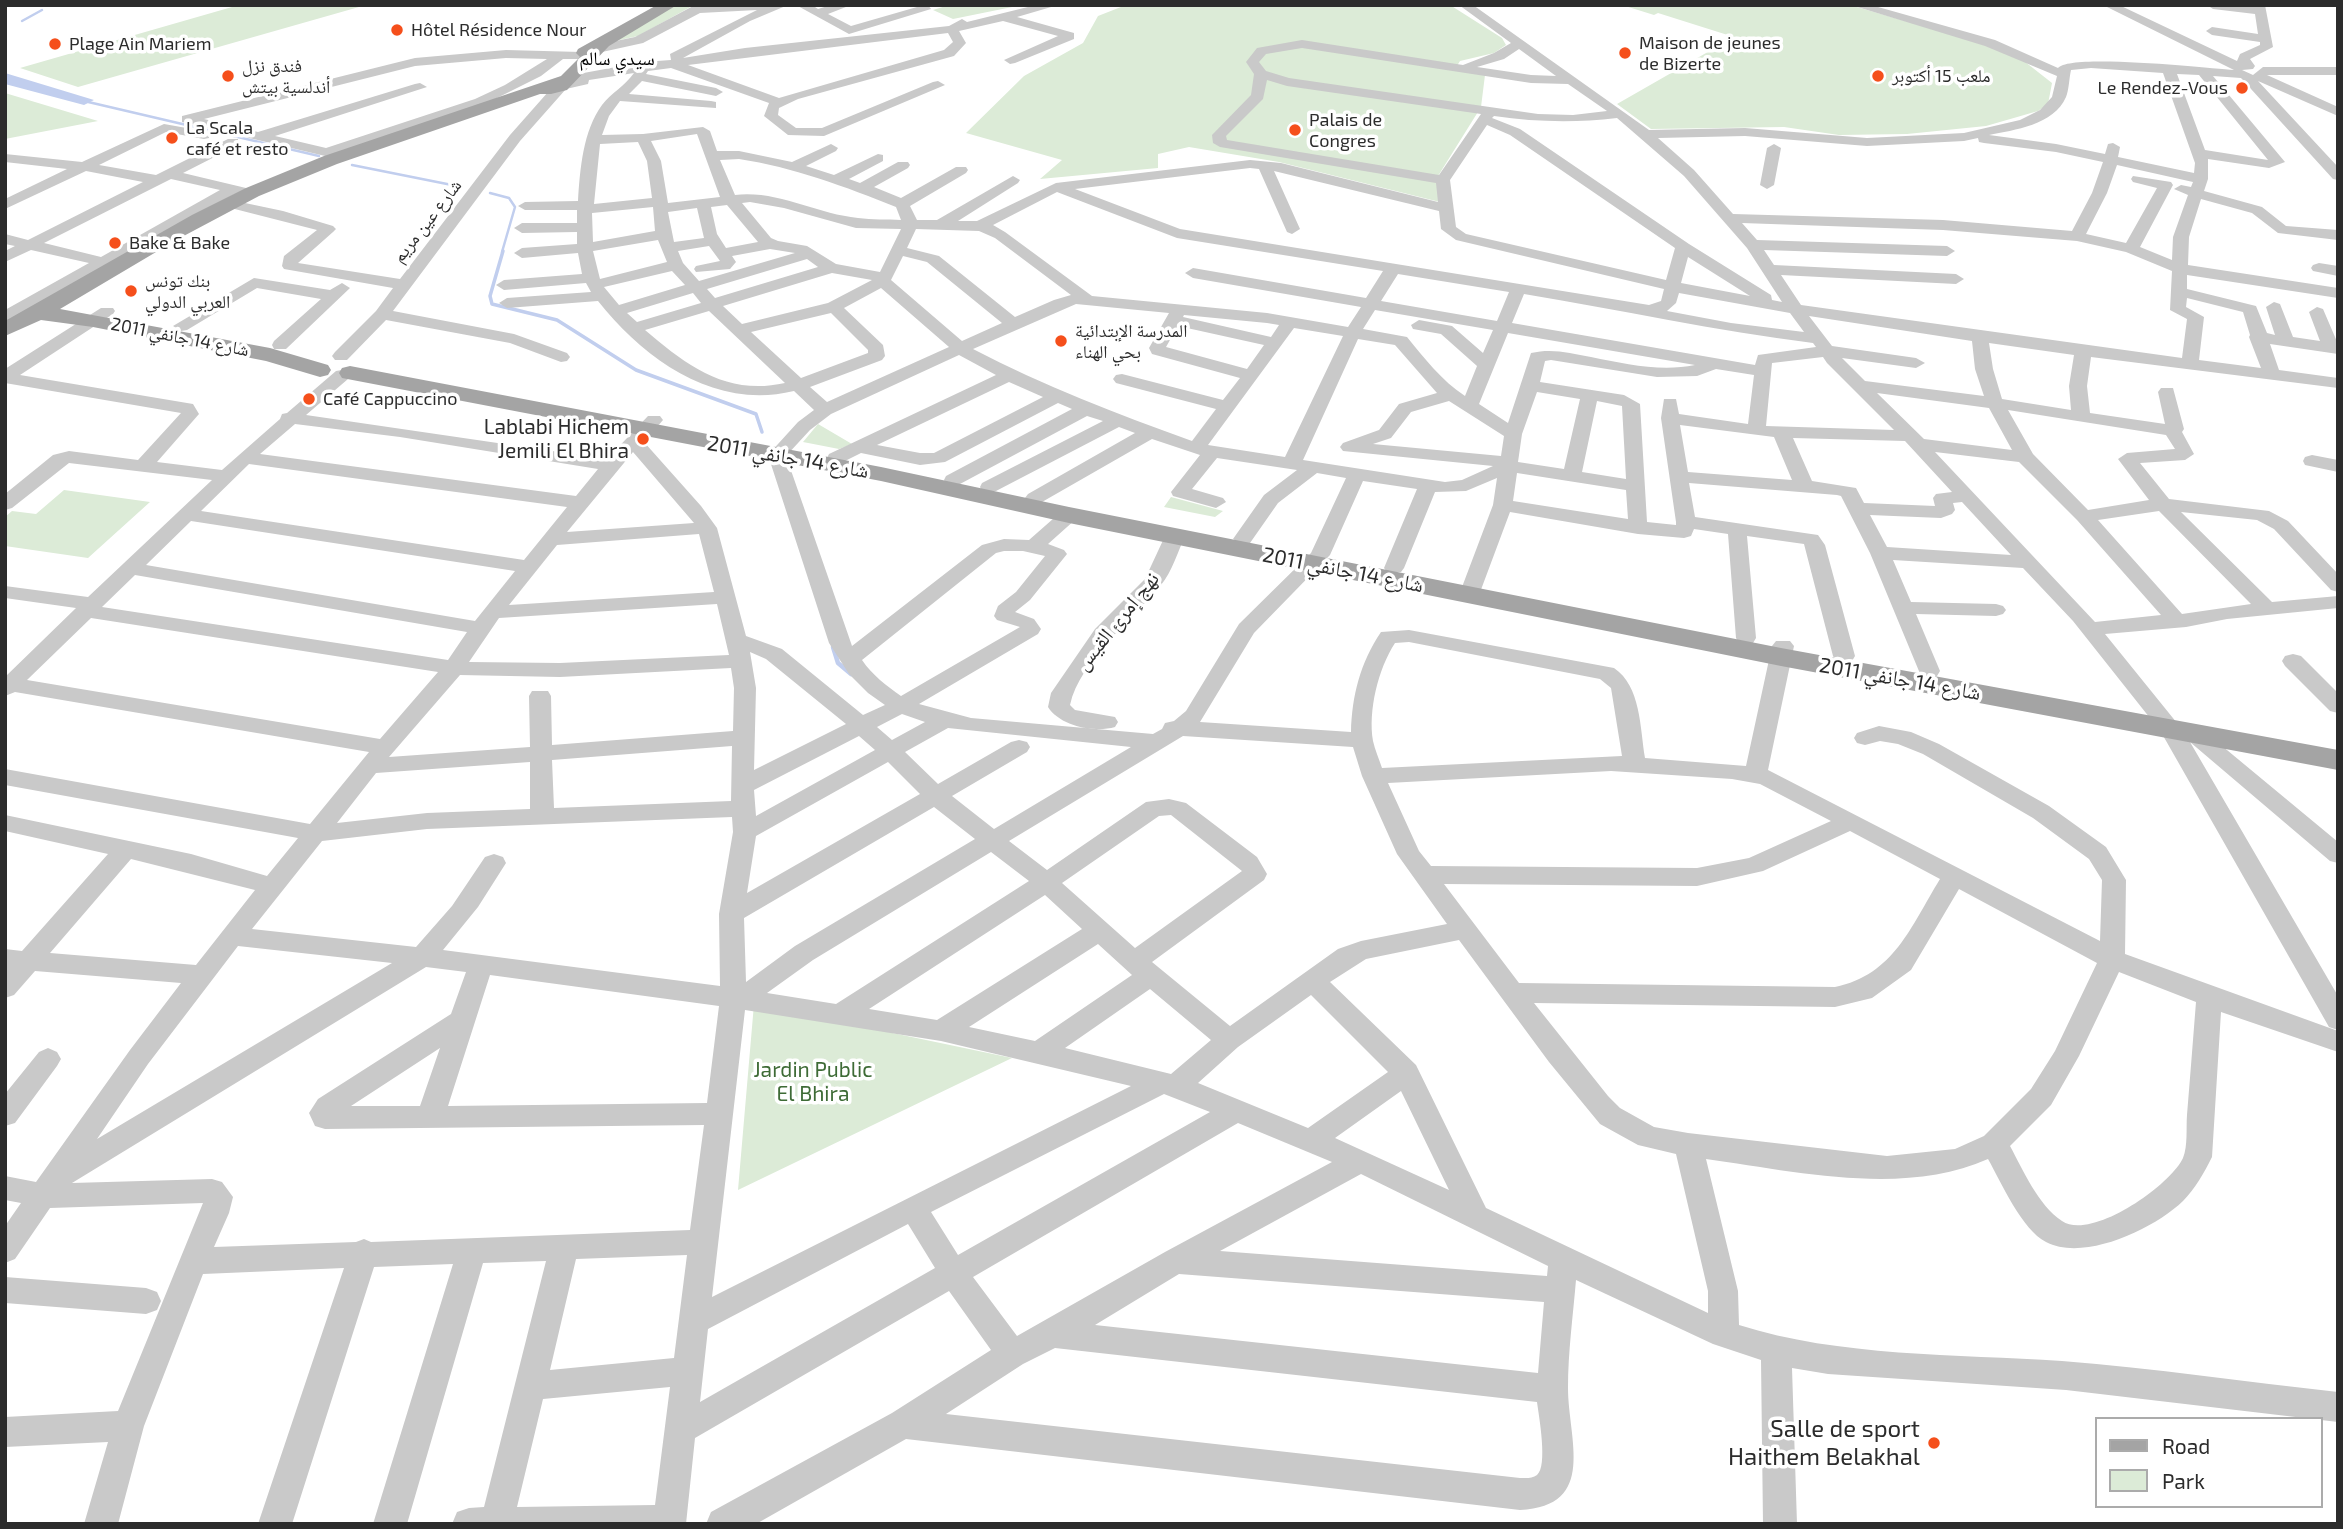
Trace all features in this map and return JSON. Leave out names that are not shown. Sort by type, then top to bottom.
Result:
[{"type":"main road","points":[[5,330],[64,299],[109,266],[237,195],[330,158],[455,114],[495,105],[525,103],[669,5]]},
{"type":"main road","points":[[495,105],[570,71]]},
{"type":"main road","points":[[495,105],[570,71],[605,72]]},
{"type":"main road","points":[[5,336],[96,315],[101,286],[109,266]]},
{"type":"main road","name":"شارع 14 جانفي 2011","points":[[64,299],[96,315],[270,355],[341,366],[644,431],[781,451],[1175,536],[1316,559],[2173,725],[2338,748]]},
{"type":"main road","name":"شارع 14 جانفي 2011","points":[[39,313],[96,315],[181,326],[280,345],[341,366]]},
{"type":"main road","name":"شارع 14 جانفي 2011","points":[[781,451],[846,453],[1035,498],[1243,539],[1316,559],[1394,568],[1472,589],[1746,638],[1782,651],[1844,656],[1929,671],[2338,760]]},
{"type":"street","points":[[382,69],[431,92],[455,114],[518,85],[570,71],[639,40],[702,7],[780,5]]},
{"type":"street","points":[[780,5],[746,18],[653,67],[617,97],[599,120],[594,140],[587,201],[585,254],[596,287],[616,311],[674,361],[705,381],[724,386],[765,391],[798,383],[878,353],[834,307]]},
{"type":"street","points":[[802,5],[849,30]]},
{"type":"street","points":[[817,13],[845,5]]},
{"type":"street","points":[[835,22],[892,5]]},
{"type":"street","points":[[819,43],[849,30],[925,9],[922,5]]},
{"type":"street","points":[[605,72],[819,43],[952,29],[1007,18],[1052,5]]},
{"type":"street","points":[[1465,5],[1619,114],[1653,133],[1753,245],[1823,345],[2030,562],[2173,725],[2338,1020]]},
{"type":"street","points":[[1857,5],[1990,43],[2040,67],[2063,74]]},
{"type":"street","points":[[2109,5],[2338,112]]},
{"type":"street","points":[[2213,5],[2260,8],[2267,39],[2266,49],[2245,57],[2243,61],[2338,176]]},
{"type":"street","points":[[952,29],[959,24],[978,19],[1022,14]]},
{"type":"street","points":[[1007,18],[1070,36],[1010,60]]},
{"type":"street","points":[[938,85],[842,126],[811,134],[793,132],[771,116],[771,110],[779,102],[949,53],[960,43],[952,29]]},
{"type":"street","points":[[2212,31],[2267,39]]},
{"type":"street","points":[[1449,66],[1486,61],[1520,43]]},
{"type":"street","points":[[1572,80],[1538,80],[1301,44],[1273,47],[1255,56],[1252,62],[1261,74],[1287,82],[1487,115],[1556,119],[1619,114]]},
{"type":"street","points":[[330,158],[187,119],[382,69],[415,62],[481,55],[570,71],[653,67],[779,102]]},
{"type":"street","points":[[1964,137],[2025,123],[2045,113],[2059,98],[2065,67],[2079,64],[2203,72],[2338,71]]},
{"type":"street","points":[[617,97],[713,99],[653,67]]},
{"type":"street","points":[[2169,69],[2200,154],[2198,186],[2181,237],[2178,310],[2196,317],[2190,364]]},
{"type":"street","name":"شارع عين مريم","points":[[341,366],[515,138],[570,71]]},
{"type":"street","points":[[2200,154],[2269,164],[2278,162],[2203,72]]},
{"type":"street","points":[[1261,74],[1258,96],[1219,135],[1220,143],[1443,180]]},
{"type":"street","points":[[256,137],[431,92]]},
{"type":"street","points":[[1487,115],[1443,180],[1450,231],[1461,237],[1612,275],[1795,308],[2083,351],[2338,383]]},
{"type":"street","points":[[1487,115],[1683,247],[1773,303]]},
{"type":"street","points":[[5,205],[166,127],[233,142],[330,158]]},
{"type":"street","points":[[594,140],[704,131],[729,199],[770,243]]},
{"type":"street","points":[[1653,133],[1745,132],[1878,142],[1964,137],[2040,145],[2110,160],[2198,186],[2269,216],[2276,227],[2283,230],[2338,235]]},
{"type":"street","points":[[1653,133],[1811,153]]},
{"type":"street","points":[[643,138],[653,161],[665,241],[678,269],[711,304],[825,410]]},
{"type":"street","points":[[5,257],[233,142]]},
{"type":"street","points":[[795,166],[831,148]]},
{"type":"street","points":[[1767,185],[1774,148]]},
{"type":"street","points":[[711,156],[748,155],[795,166],[862,188],[902,204],[911,224],[884,281],[834,307],[739,330]]},
{"type":"street","points":[[6,157],[163,177],[237,195],[328,230],[290,258],[289,266],[404,285]]},
{"type":"street","points":[[836,180],[878,158]]},
{"type":"street","points":[[2110,160],[2165,185],[2198,186]]},
{"type":"street","points":[[2077,236],[2094,206],[2110,160]]},
{"type":"street","points":[[979,226],[1056,187],[1264,164],[1446,208]]},
{"type":"street","points":[[1264,164],[1292,229]]},
{"type":"street","points":[[862,188],[903,165]]},
{"type":"street","points":[[902,204],[961,170]]},
{"type":"street","points":[[942,224],[1013,180]]},
{"type":"street","points":[[2131,249],[2165,185]]},
{"type":"street","points":[[1056,187],[1259,265],[1342,279],[1393,269]]},
{"type":"street","points":[[536,192],[587,201],[661,205],[729,199],[767,200],[856,223],[979,226],[1000,235],[1086,299]]},
{"type":"street","points":[[525,206],[587,201]]},
{"type":"street","points":[[507,303],[678,269],[726,265],[728,262],[717,247],[703,203]]},
{"type":"street","points":[[1730,218],[1936,225],[2077,236],[2131,249],[2181,269],[2338,293]]},
{"type":"street","points":[[1936,225],[1963,296]]},
{"type":"street","points":[[522,229],[586,227]]},
{"type":"street","points":[[1177,233],[1188,253],[1193,272],[1181,312],[1158,350],[1250,375]]},
{"type":"street","points":[[5,239],[109,266]]},
{"type":"street","points":[[596,287],[507,278],[585,254],[665,241],[717,247],[770,243],[801,249],[831,268],[873,275],[884,281],[961,350],[1009,375],[1086,409],[1204,450],[1454,488],[1509,464]]},
{"type":"street","points":[[1753,245],[1947,251]]},
{"type":"street","points":[[1193,272],[1259,265],[1342,279],[1371,303],[1468,301],[1518,290],[1656,310],[1668,303],[1683,247]]},
{"type":"street","points":[[900,251],[933,259],[1014,325]]},
{"type":"street","points":[[522,253],[585,254]]},
{"type":"street","points":[[616,311],[808,253]]},
{"type":"street","points":[[1224,313],[1259,265]]},
{"type":"street","points":[[5,317],[109,266]]},
{"type":"street","points":[[635,328],[831,268]]},
{"type":"street","points":[[2319,268],[2338,271]]},
{"type":"street","points":[[1393,269],[1425,300],[1446,331],[1486,365]]},
{"type":"street","points":[[1291,465],[1353,332],[1393,269]]},
{"type":"street","points":[[1769,270],[1956,279]]},
{"type":"street","points":[[1267,318],[1297,272]]},
{"type":"street","points":[[280,345],[355,277]]},
{"type":"street","points":[[181,326],[254,283],[334,296]]},
{"type":"street","points":[[1469,407],[1518,290]]},
{"type":"street","points":[[2180,292],[2247,306],[2272,374]]},
{"type":"street","points":[[1156,742],[942,722],[900,706],[877,691],[849,659],[840,643],[815,572],[781,451],[804,426],[825,410],[1065,301],[1086,299],[1181,312],[1267,318],[1401,341],[1424,370],[1451,395],[1513,434]]},
{"type":"street","points":[[1425,300],[1468,301],[1502,326],[1764,372]]},
{"type":"street","points":[[1401,341],[1425,300]]},
{"type":"street","points":[[2274,307],[2286,341]]},
{"type":"street","points":[[1649,310],[1666,316],[1916,363]]},
{"type":"street","points":[[1181,312],[1276,343]]},
{"type":"street","points":[[2317,312],[2334,349]]},
{"type":"street","points":[[382,314],[514,339],[561,357]]},
{"type":"street","points":[[5,377],[96,315]]},
{"type":"street","points":[[1216,502],[1180,492],[1225,406],[1290,322]]},
{"type":"street","points":[[1980,335],[1984,369],[1995,403],[2025,457],[2084,516],[2179,620]]},
{"type":"street","points":[[2258,337],[2334,349]]},
{"type":"street","points":[[1756,431],[1764,372],[1762,361],[1823,345]]},
{"type":"street","points":[[2081,417],[2078,386],[2083,351]]},
{"type":"street","points":[[1472,589],[1503,505],[1513,434],[1530,386],[1536,358],[1545,354],[1676,374],[1698,371],[1714,363]]},
{"type":"street","points":[[8,686],[245,458],[311,399],[341,366]]},
{"type":"street","points":[[846,453],[1009,375]]},
{"type":"street","points":[[5,377],[187,408],[190,414],[143,466]]},
{"type":"street","points":[[1122,379],[1225,406]]},
{"type":"street","points":[[1530,386],[1631,404],[1638,528]]},
{"type":"street","points":[[1860,386],[1995,403],[2172,431],[2185,454],[2127,459],[2164,504],[2267,609]]},
{"type":"street","points":[[2167,393],[2175,429],[2172,431]]},
{"type":"street","points":[[1349,447],[1385,433],[1405,408],[1451,395]]},
{"type":"street","points":[[1572,474],[1590,395]]},
{"type":"street","points":[[846,453],[938,458],[1056,397]]},
{"type":"street","points":[[953,480],[1086,409]]},
{"type":"street","points":[[1503,505],[1638,528],[1684,532],[1686,522],[1670,411],[1756,431],[1913,440],[2025,457]]},
{"type":"street","points":[[288,418],[400,432],[611,465]]},
{"type":"street","points":[[989,487],[1118,421]]},
{"type":"street","points":[[7,1243],[49,1188],[139,1057],[232,936],[378,756],[454,668],[487,620],[611,465],[644,431],[707,528],[739,650],[745,688],[743,809],[731,914],[738,999],[717,1114],[670,1522],[487,1523],[530,1385],[564,1248]]},
{"type":"street","points":[[1781,432],[1805,488]]},
{"type":"street","points":[[1035,498],[1149,433]]},
{"type":"street","points":[[1349,447],[1509,464],[1636,486]]},
{"type":"street","points":[[738,999],[782,967],[1178,729],[1194,716],[1246,629],[1316,559],[1348,472],[1349,447]]},
{"type":"street","points":[[5,504],[60,459],[69,457],[227,476]]},
{"type":"street","points":[[245,458],[583,503]]},
{"type":"street","points":[[2312,461],[2338,466]]},
{"type":"street","points":[[1243,539],[1272,499],[1312,468]]},
{"type":"street","points":[[1679,477],[1844,489],[1849,492],[1880,553],[1929,671]]},
{"type":"street","points":[[1394,568],[1428,486]]},
{"type":"street","points":[[1859,509],[1941,512],[1945,510],[1943,498],[1967,496]]},
{"type":"street","points":[[2084,516],[2164,504],[2262,515],[2272,518],[2338,586]]},
{"type":"street","points":[[188,515],[529,567]]},
{"type":"street","points":[[1034,546],[1069,515]]},
{"type":"street","points":[[1686,522],[1811,539],[1815,545],[1844,656]]},
{"type":"street","points":[[553,539],[707,528]]},
{"type":"street","points":[[1737,528],[1746,638]]},
{"type":"street","name":"نهج إمرئ القيس","points":[[1175,536],[1154,581],[1102,634],[1062,693],[1059,707],[1068,716],[1079,720],[1178,729]]},
{"type":"street","points":[[743,809],[861,726],[1031,629],[1027,623],[1004,616],[1005,610],[1023,596],[1057,554],[1034,546],[996,545],[849,659]]},
{"type":"street","points":[[1880,553],[2030,562]]},
{"type":"street","points":[[129,568],[487,620],[726,597]]},
{"type":"street","points":[[5,592],[454,668],[560,670],[761,647],[777,656],[861,726],[936,796],[1046,882],[1099,932],[1228,1040]]},
{"type":"street","points":[[2090,629],[2338,602]]},
{"type":"street","points":[[1904,608],[1996,610]]},
{"type":"street","points":[[1635,763],[1622,688],[1617,680],[1606,673],[1409,636],[1388,637],[1378,651],[1363,699],[1362,740],[1373,776],[1394,823],[1423,874],[1464,930],[1558,1055],[1610,1116],[1648,1137],[1784,1158],[1887,1168],[1958,1160],[1994,1144],[2041,1097],[2066,1056],[2112,959],[2114,880],[2098,853],[2041,812],[1931,749],[1891,735],[1879,733],[1865,738]]},
{"type":"street","points":[[1756,774],[1782,651]]},
{"type":"street","points":[[2293,662],[2338,706]]},
{"type":"street","points":[[8,686],[378,756],[541,754],[743,738]]},
{"type":"street","points":[[540,695],[542,815]]},
{"type":"street","points":[[5,777],[316,833],[427,821],[743,809],[889,750],[942,722]]},
{"type":"street","points":[[2173,725],[2332,845]]},
{"type":"street","points":[[1178,729],[1362,740]]},
{"type":"street","points":[[731,914],[1020,747]]},
{"type":"street","points":[[1373,776],[1635,763],[1756,774],[1852,821],[2112,959],[2209,997],[2338,1042]]},
{"type":"street","points":[[840,1015],[1046,882],[1154,808],[1178,809],[1254,869],[1255,874],[1251,879],[1039,1052]]},
{"type":"street","points":[[1423,874],[1697,877],[1754,865],[1852,821]]},
{"type":"street","points":[[10,829],[127,848],[272,886]]},
{"type":"street","points":[[5,988],[17,961],[127,848]]},
{"type":"street","points":[[49,1188],[421,958],[455,923],[494,863]]},
{"type":"street","points":[[1513,993],[1835,997],[1863,991],[1902,963],[1954,876]]},
{"type":"street","points":[[692,1322],[913,1207],[1168,1085],[1312,981],[1361,950],[1464,930]]},
{"type":"street","points":[[941,1031],[1099,932]]},
{"type":"street","points":[[232,936],[481,964],[738,999],[941,1031],[1039,1052],[1168,1085],[1237,1110],[1360,1161],[1476,1217],[1561,1275],[1776,1351],[1828,1360],[2066,1376],[2338,1407]]},
{"type":"street","points":[[17,961],[202,975]]},
{"type":"street","points":[[430,1117],[481,964]]},
{"type":"street","points":[[1312,981],[1406,1073],[1476,1217]]},
{"type":"street","points":[[1994,1144],[2028,1201],[2059,1235],[2094,1234],[2144,1214],[2158,1205],[2187,1176],[2198,1157],[2209,997]]},
{"type":"street","points":[[461,1021],[328,1107],[323,1113],[325,1118],[717,1114]]},
{"type":"street","points":[[9,1105],[48,1059]]},
{"type":"street","points":[[1310,1141],[1406,1073]]},
{"type":"street","points":[[681,1430],[1237,1110]]},
{"type":"street","points":[[1688,1145],[1706,1210],[1723,1291],[1724,1334]]},
{"type":"street","points":[[723,1524],[903,1424],[1012,1354],[1053,1334],[1175,1261],[1360,1161]]},
{"type":"street","points":[[5,1188],[212,1191],[219,1197],[128,1426],[101,1524]]},
{"type":"street","points":[[913,1207],[954,1274],[1012,1354]]},
{"type":"street","points":[[194,1261],[364,1252],[472,1251],[702,1242]]},
{"type":"street","points":[[390,1524],[472,1251]]},
{"type":"street","points":[[275,1524],[364,1252]]},
{"type":"street","points":[[1175,1261],[1561,1275]]},
{"type":"street","points":[[903,1424],[1520,1494],[1541,1493],[1553,1482],[1559,1460],[1552,1389],[1561,1275]]},
{"type":"street","points":[[5,1290],[146,1301]]},
{"type":"street","points":[[1053,1334],[1552,1389]]},
{"type":"street","points":[[1776,1351],[1780,1524]]},
{"type":"street","points":[[530,1385],[687,1371]]},
{"type":"street","points":[[5,1432],[128,1426]]},
{"type":"green space","points":[[239,5],[366,5],[78,87],[20,68]]},
{"type":"green space","points":[[675,5],[694,5],[638,36],[615,41]]},
{"type":"green space","points":[[949,5],[1022,5],[953,19],[933,10]]},
{"type":"green space","points":[[1126,5],[1450,5],[1502,38],[1506,45],[1494,53],[1460,61],[1455,69],[1485,75],[1481,107],[1438,176],[1440,202],[1279,162],[1189,147],[1158,154],[1158,168],[1040,179],[1062,160],[966,133],[1024,76],[1083,43],[1098,16]]},
{"type":"green space","name":"ملعب 15 أكتوبر","points":[[1622,5],[1850,5],[1984,44],[2024,61],[2052,83],[2048,104],[2038,111],[1986,126],[1907,134],[1839,135],[1784,127],[1651,129],[1617,104],[1734,37],[1658,13],[1654,15]]},
{"type":"green space","points":[[5,93],[98,121],[5,139]]},
{"type":"green space","points":[[818,424],[852,444],[839,449],[803,442]]},
{"type":"green space","points":[[64,490],[150,502],[88,558],[5,546],[5,517],[12,511],[36,514]]},
{"type":"green space","points":[[1171,497],[1223,511],[1215,517],[1164,507]]},
{"type":"green space","name":"Jardin Public El Bhira","points":[[754,1004],[1012,1058],[738,1190]]},
{"type":"water","points":[[5,73],[94,100],[84,105],[5,84]]},
{"type":"waterway","points":[[22,21],[42,10]]},
{"type":"waterway","points":[[84,101],[319,156]]},
{"type":"waterway","points":[[352,165],[457,186]]},
{"type":"waterway","points":[[490,193],[509,198],[515,207],[502,252]]},
{"type":"waterway","points":[[503,251],[490,296],[492,304],[557,320],[636,370],[756,414],[762,432]]},
{"type":"waterway","points":[[833,647],[838,663],[851,674]]},
{"type":"place","name":"Hôtel Résidence Nour","points":[[397,30]]},
{"type":"place","name":"Plage Ain Mariem","points":[[55,44]]},
{"type":"place","name":"Maison de jeunes de Bizerte","points":[[1625,53]]},
{"type":"place","name":"فندق نزل أندلسية بيتش","points":[[228,76]]},
{"type":"place","name":"ملعب 15 أكتوبر","points":[[1878,76]]},
{"type":"place","name":"Le Rendez-Vous","points":[[2242,88]]},
{"type":"place","name":"Palais de Congres","points":[[1295,130]]},
{"type":"place","name":"La Scala café et resto","points":[[172,138]]},
{"type":"place","name":"Bake & Bake","points":[[115,243]]},
{"type":"place","name":"بنك تونس العربي الدولي","points":[[131,291]]},
{"type":"place","name":"المدرسة الإبتدائية بحي الهناء","points":[[1061,341]]},
{"type":"place","name":"Café Cappuccino","points":[[309,399]]},
{"type":"place","name":"Lablabi Hichem Jemili El Bhira","points":[[643,439]]},
{"type":"place","name":"Salle de sport Haithem Belakhal","points":[[1934,1443]]},
{"type":"district","name":"سيدي سالم","points":[[617,59]]}]
